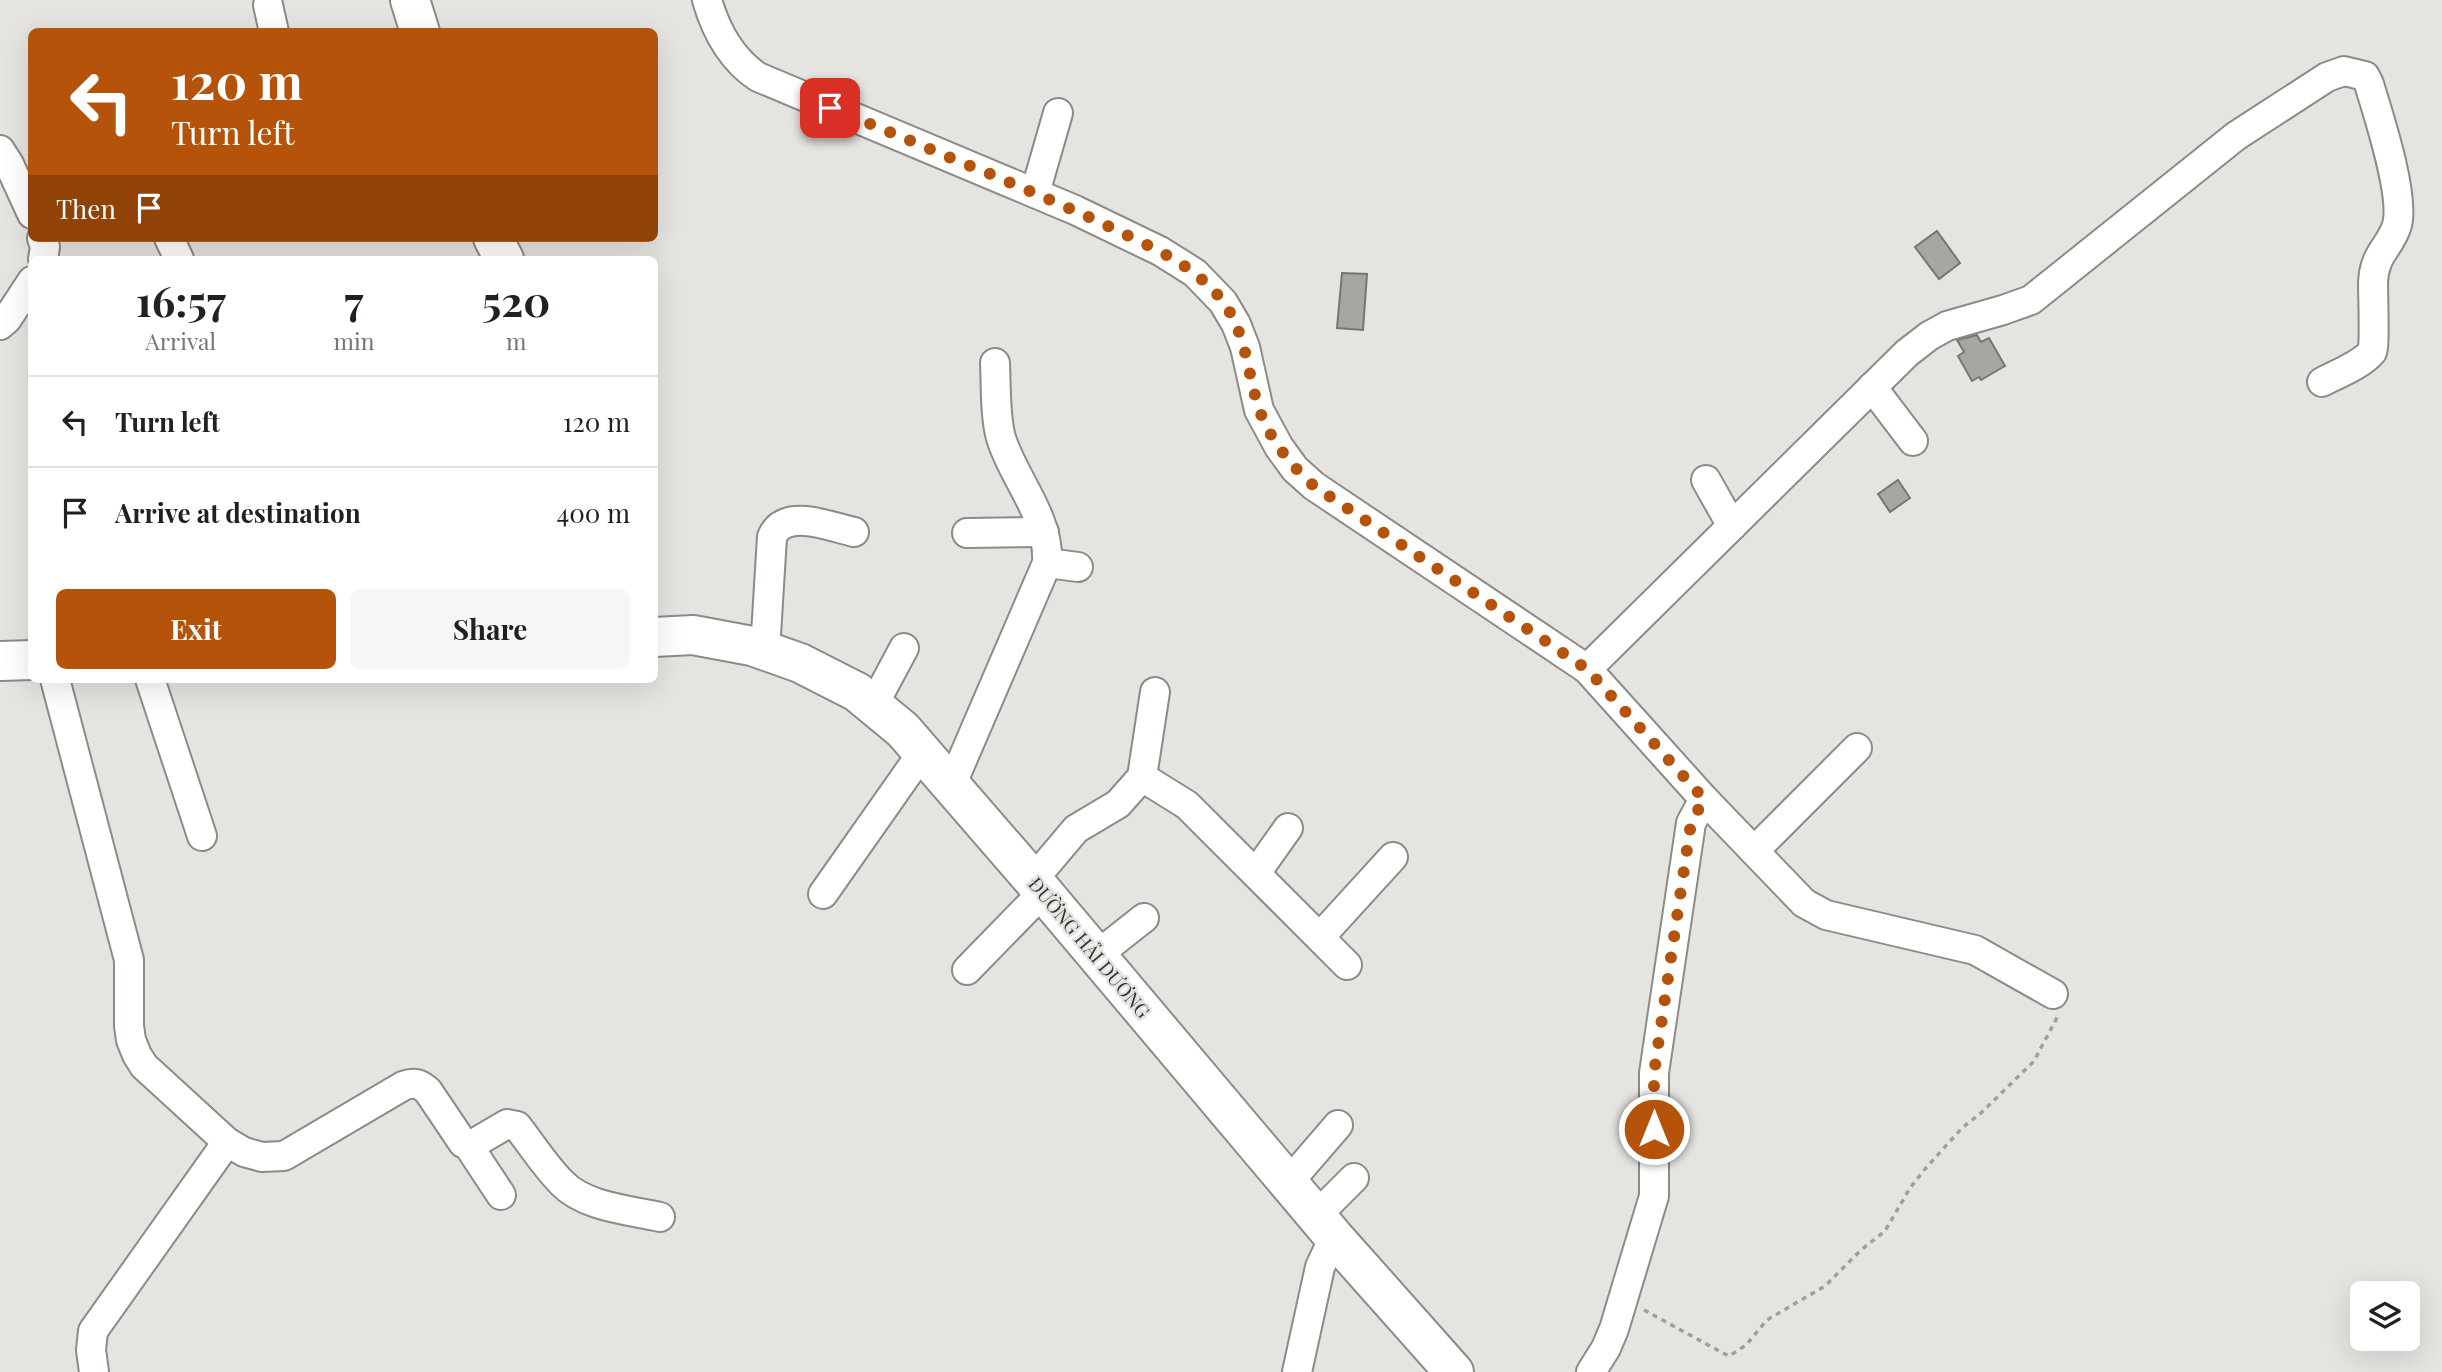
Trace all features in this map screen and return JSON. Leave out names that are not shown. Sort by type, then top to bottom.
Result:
[{"type":"highway","points":[[410,0],[419,28]]},
{"type":"highway","name":"ĐƯỜNG HẢI DƯƠNG","points":[[658,637],[693,635],[758,648],[800,663],[857,692],[903,730],[1325,1227],[1454,1372]]},
{"type":"highway","points":[[0,661],[28,660]]},
{"type":"street","points":[[707,0],[714,24],[735,57],[758,77],[1035,193],[1160,251],[1195,273],[1223,302],[1236,324],[1245,347],[1259,410],[1279,447],[1295,469],[1314,486],[1587,669],[1704,799],[1804,904],[1826,915],[1975,950],[2053,993]]},
{"type":"street","points":[[1587,669],[1907,353],[1947,326],[2031,300],[2236,136],[2327,77],[2344,71],[2365,76],[2369,83],[2389,151],[2398,209],[2397,223],[2376,262],[2372,315],[2375,346],[2371,353],[2322,382]]},
{"type":"street","points":[[1035,193],[1058,113]]},
{"type":"street","points":[[14,157],[28,201]]},
{"type":"street","points":[[0,326],[28,287]]},
{"type":"street","points":[[951,786],[1047,563],[1048,551],[1044,532],[1001,439],[995,363]]},
{"type":"street","points":[[1872,387],[1913,441]]},
{"type":"street","points":[[1706,480],[1732,526]]},
{"type":"street","points":[[758,648],[775,529],[785,522],[800,521],[854,532]]},
{"type":"street","points":[[757,529],[758,648]]},
{"type":"street","points":[[967,533],[1044,532]]},
{"type":"street","points":[[1047,563],[1078,567]]},
{"type":"street","points":[[873,706],[904,648]]},
{"type":"street","points":[[56,683],[129,960],[131,1040],[144,1066],[227,1142],[244,1152],[262,1157],[284,1156],[403,1086],[421,1084],[459,1139],[468,1145],[501,1195]]},
{"type":"street","points":[[151,683],[202,836]]},
{"type":"street","points":[[967,970],[1038,886],[1076,829],[1118,804],[1142,778],[1155,692]]},
{"type":"street","points":[[1754,851],[1857,748]]},
{"type":"street","points":[[823,894],[922,753]]},
{"type":"street","points":[[1142,778],[1187,806],[1347,965]]},
{"type":"street","points":[[1591,1372],[1606,1348],[1654,1196],[1655,1061],[1691,823],[1704,799]]},
{"type":"street","points":[[1256,873],[1288,828]]},
{"type":"street","points":[[1320,937],[1393,857]]},
{"type":"street","points":[[1097,956],[1144,918]]},
{"type":"street","points":[[468,1145],[506,1124],[513,1124],[563,1184],[575,1193],[590,1200],[660,1217]]},
{"type":"street","points":[[1289,1183],[1338,1125]]},
{"type":"street","points":[[94,1372],[91,1350],[93,1331],[227,1142]]},
{"type":"street","points":[[1297,1372],[1320,1266],[1325,1227],[1354,1178]]},
{"type":"path","points":[[1621,1304],[1640,1308],[1729,1356],[1735,1353],[1746,1345],[1761,1325],[1825,1286],[1861,1250],[1885,1231],[1910,1188],[1925,1169],[1962,1128],[2034,1062],[2061,1010],[2060,998],[2053,993]]},
{"type":"building","points":[[1937,231],[1960,263],[1939,279],[1915,247]]},
{"type":"building","points":[[1342,273],[1367,274],[1363,330],[1337,328]]},
{"type":"building","points":[[1977,335],[1981,342],[1989,338],[2005,366],[1981,380],[1979,377],[1972,381],[1958,356],[1964,352],[1957,340]]},
{"type":"building","points":[[1898,480],[1910,498],[1890,512],[1878,494]]},
{"type":"route","points":[[830,108],[1075,210],[1160,251],[1195,273],[1223,302],[1236,324],[1245,347],[1259,410],[1279,447],[1295,469],[1314,486],[1587,669],[1704,799],[1691,823],[1654,1073],[1654,1129]]}]
